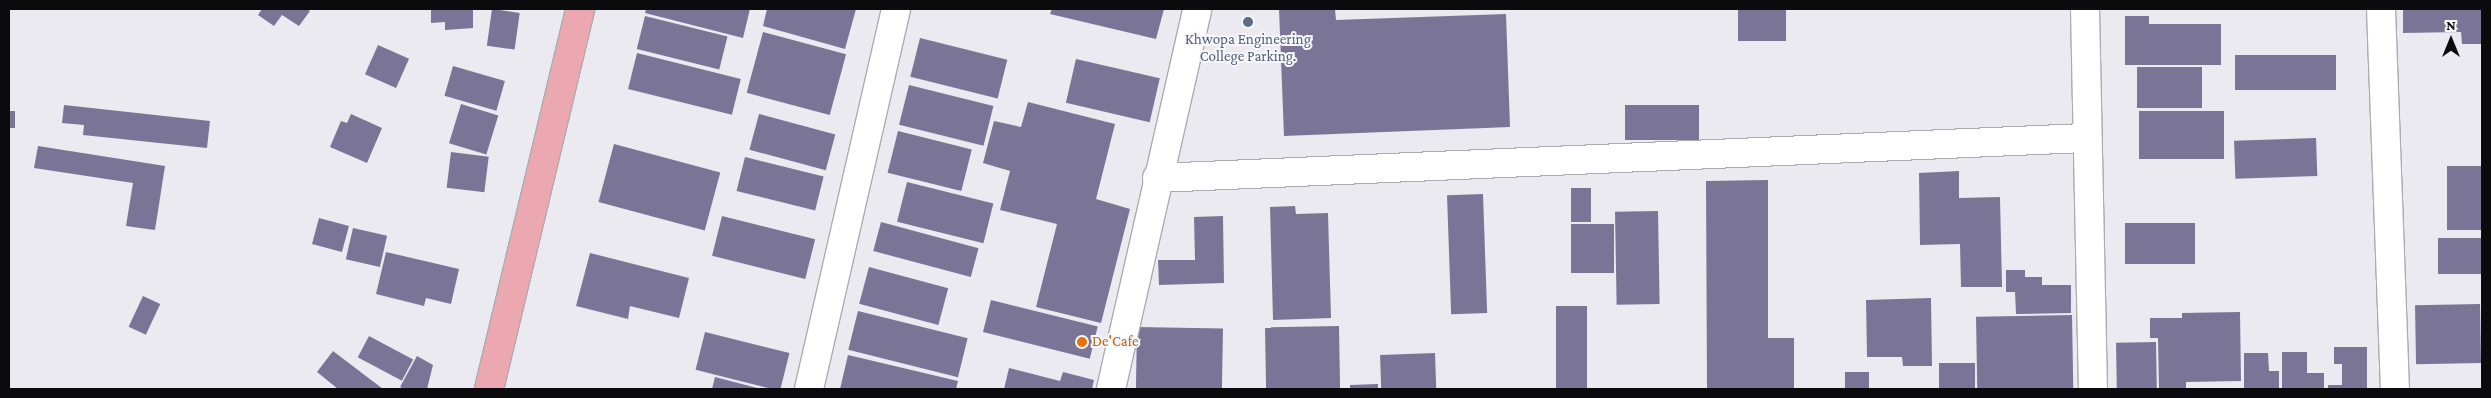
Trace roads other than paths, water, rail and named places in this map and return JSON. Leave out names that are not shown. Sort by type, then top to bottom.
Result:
[{"type":"main road","points":[[489,389],[580,9]]},
{"type":"street","points":[[808,389],[896,9]]},
{"type":"street","points":[[1110,389],[1197,9]]},
{"type":"street","points":[[2085,9],[2086,138],[2093,389]]},
{"type":"street","points":[[2381,9],[2395,389]]},
{"type":"street","points":[[1157,178],[2086,138]]},
{"type":"place","name":"Khwopa Engineering College Parking.","points":[[1248,22]]},
{"type":"place","name":"De'Cafe","points":[[1082,342]]}]
